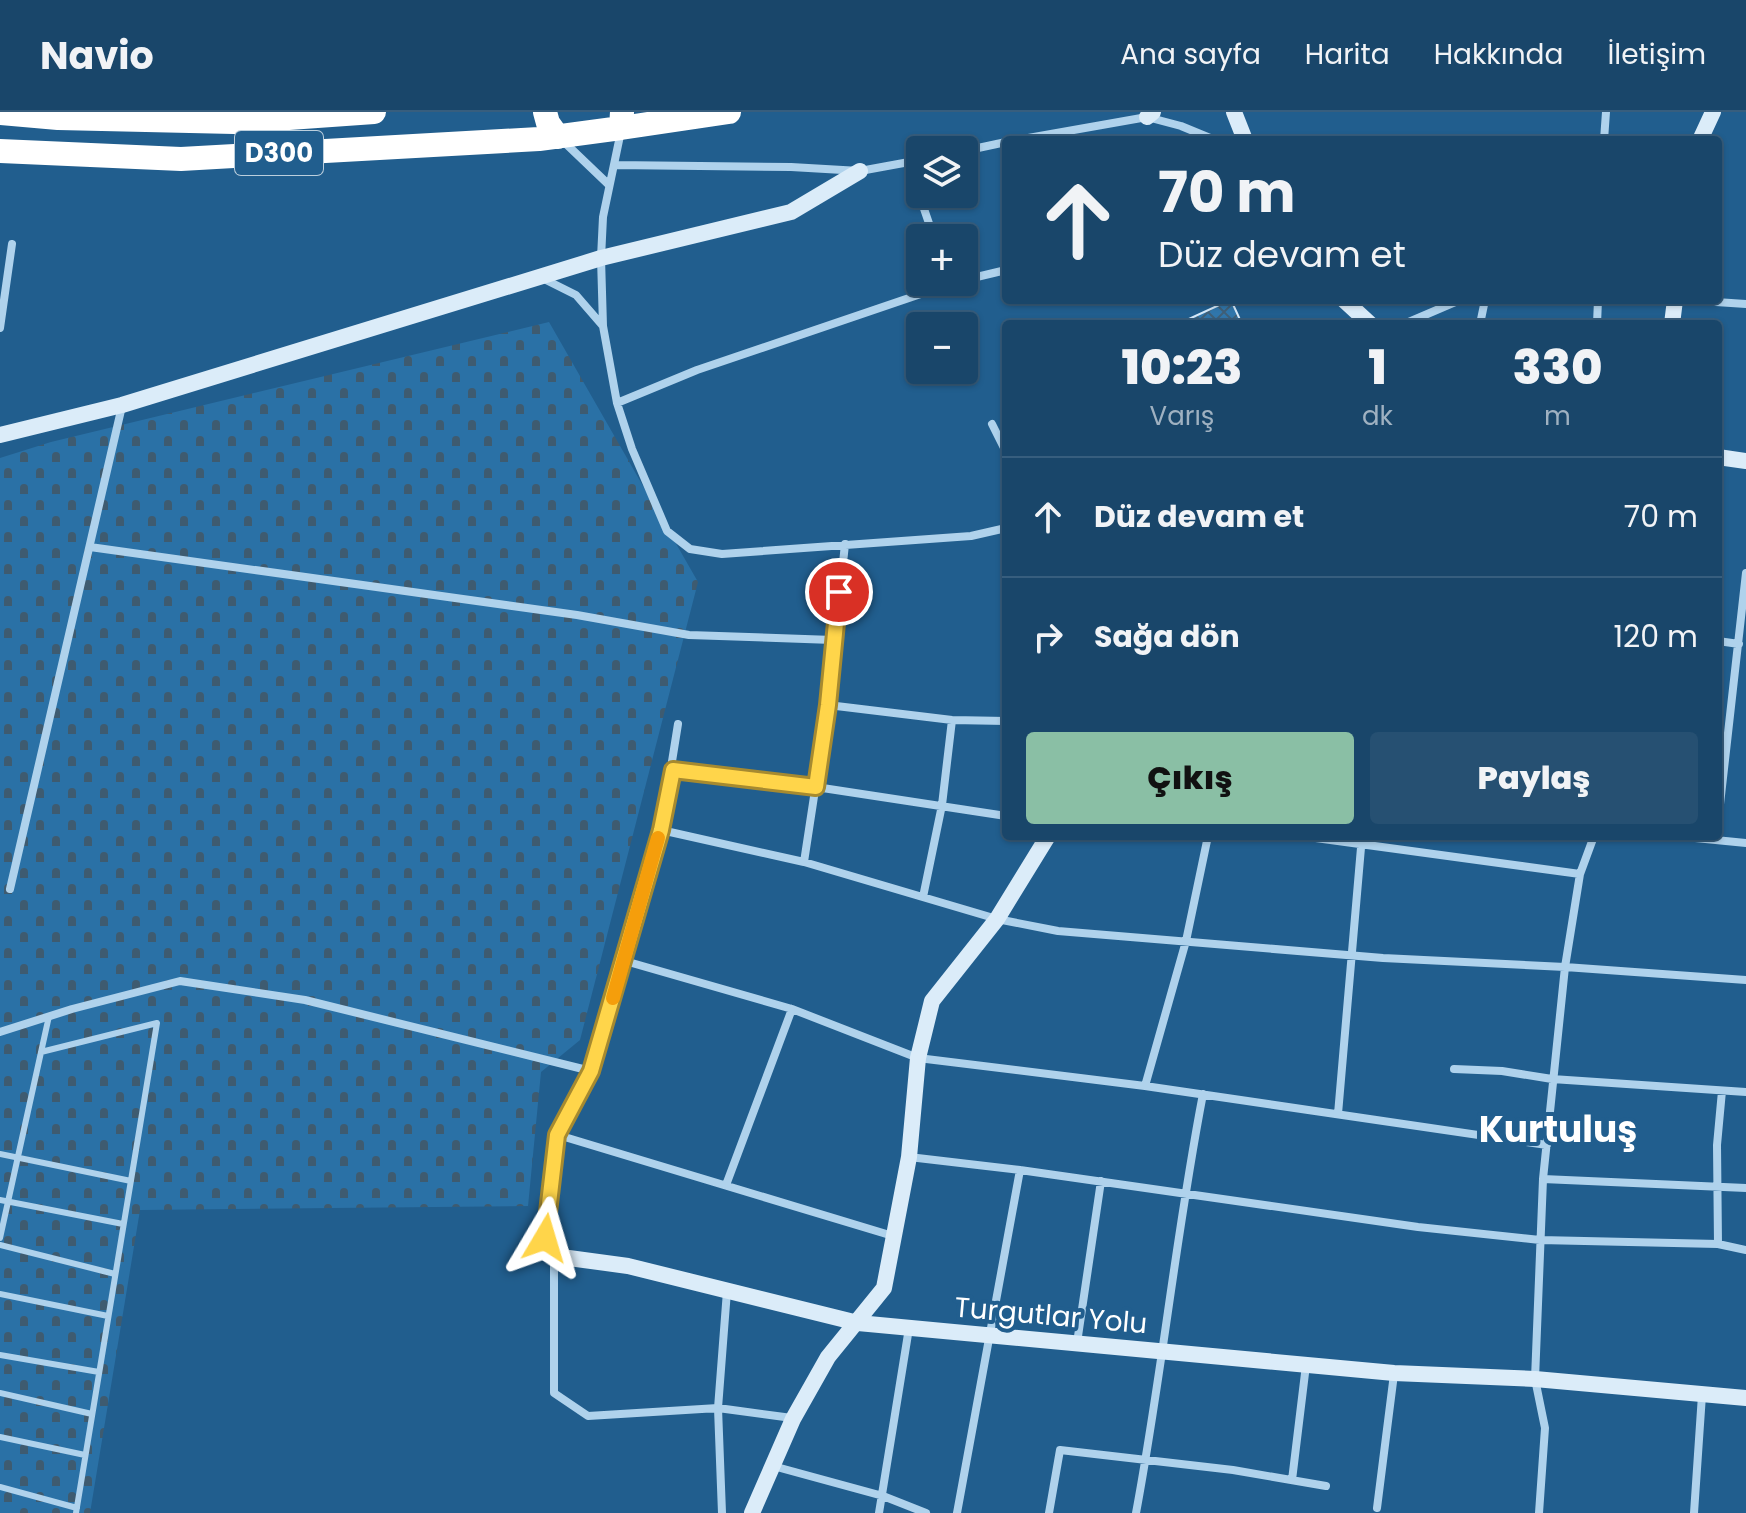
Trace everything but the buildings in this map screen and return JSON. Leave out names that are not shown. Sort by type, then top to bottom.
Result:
[{"type":"highway","name":"D300","points":[[0,113],[234,117],[374,112]]},
{"type":"highway","points":[[545,112],[548,123],[558,137]]},
{"type":"highway","name":"D300","points":[[0,151],[181,159],[558,137],[622,120],[729,112]]},
{"type":"street","points":[[1234,112],[1243,136]]},
{"type":"street","points":[[1604,136],[1606,112]]},
{"type":"street","points":[[1702,136],[1713,112]]},
{"type":"street","points":[[1037,136],[1150,114],[1205,136]]},
{"type":"street","points":[[622,120],[603,217],[603,326],[617,403],[632,449],[667,531],[690,549],[722,554],[971,536],[1002,529]]},
{"type":"street","points":[[558,137],[608,184]]},
{"type":"street","points":[[978,148],[1002,143]]},
{"type":"street","points":[[614,165],[860,171],[906,162]]},
{"type":"street","points":[[0,435],[122,405],[601,258],[791,212],[860,171]]},
{"type":"street","points":[[0,328],[12,244]]},
{"type":"street","points":[[978,277],[1002,271]]},
{"type":"street","points":[[541,278],[576,295],[603,326]]},
{"type":"street","points":[[617,403],[697,370],[911,296]]},
{"type":"street","points":[[1722,302],[1746,304]]},
{"type":"street","points":[[1347,304],[1361,320]]},
{"type":"street","points":[[1413,320],[1451,304]]},
{"type":"street","points":[[10,889],[122,405]]},
{"type":"street","points":[[992,424],[1002,444]]},
{"type":"street","points":[[1722,458],[1746,461]]},
{"type":"street","points":[[804,862],[828,705],[845,544]]},
{"type":"street","points":[[90,547],[561,613],[689,635],[833,640]]},
{"type":"street","points":[[1722,788],[1746,573]]},
{"type":"street","points":[[1722,642],[1739,644]]},
{"type":"street","points":[[828,705],[952,720],[1002,721]]},
{"type":"street","points":[[923,897],[942,805],[952,720]]},
{"type":"street","points":[[678,724],[661,830],[625,961],[591,1071],[557,1135],[545,1238],[554,1256],[554,1393],[588,1416],[718,1408],[793,1419]]},
{"type":"street","points":[[673,770],[816,787],[1002,815]]},
{"type":"street","points":[[661,830],[804,862],[997,919],[1058,931],[1353,955],[1746,980]]},
{"type":"street","points":[[1722,839],[1746,843]]},
{"type":"street","points":[[752,1513],[793,1419],[828,1357],[884,1288],[909,1157],[918,1058],[932,1001],[997,919],[1046,840]]},
{"type":"street","points":[[1145,1086],[1186,941],[1207,840]]},
{"type":"street","points":[[1338,1114],[1362,840],[1580,874]]},
{"type":"street","points":[[1539,1513],[1545,1428],[1535,1379],[1543,1179],[1565,967],[1580,874],[1593,840]]},
{"type":"street","points":[[625,961],[792,1009],[918,1058],[1203,1094],[1547,1145]]},
{"type":"street","points":[[0,1032],[180,981],[305,1000],[591,1071]]},
{"type":"street","points":[[726,1185],[792,1009]]},
{"type":"street","points":[[1454,1069],[1746,1092]]},
{"type":"street","points":[[1718,1244],[1716,1186],[1722,1091]]},
{"type":"street","points":[[1136,1513],[1184,1193],[1203,1094]]},
{"type":"street","points":[[557,1135],[894,1236]]},
{"type":"street","points":[[909,1157],[1418,1227],[1540,1240],[1718,1244],[1746,1250]]},
{"type":"street","points":[[957,1513],[1020,1170]]},
{"type":"street","points":[[1543,1179],[1746,1188]]},
{"type":"street","points":[[1077,1343],[1101,1181]]},
{"type":"street","name":"Turgutlar Yolu","points":[[554,1256],[628,1266],[858,1323],[1394,1373],[1535,1379],[1746,1398]]},
{"type":"street","points":[[722,1513],[718,1408],[727,1290]]},
{"type":"street","points":[[879,1513],[909,1328]]},
{"type":"street","points":[[1292,1480],[1306,1365]]},
{"type":"street","points":[[1377,1508],[1394,1373]]},
{"type":"street","points":[[1694,1513],[1702,1394]]},
{"type":"street","points":[[1049,1513],[1060,1450],[1233,1470],[1326,1486]]},
{"type":"street","points":[[773,1466],[883,1496],[926,1513]]},
{"type":"lane","points":[[0,1238],[4,1201],[18,1158],[49,1016]]},
{"type":"lane","points":[[0,1487],[76,1510],[157,1023],[41,1052]]},
{"type":"lane","points":[[0,1154],[131,1181]]},
{"type":"lane","points":[[4,1201],[123,1224]]},
{"type":"lane","points":[[0,1245],[115,1274]]},
{"type":"lane","points":[[0,1294],[108,1316]]},
{"type":"lane","points":[[0,1355],[99,1372]]},
{"type":"lane","points":[[0,1393],[92,1414]]},
{"type":"lane","points":[[0,1437],[85,1455]]},
{"type":"green space","points":[[549,322],[698,582],[580,1040],[541,1072],[528,1206],[140,1210],[90,1513],[0,1513],[0,458],[51,442]]},
{"type":"slow traffic","points":[[613,998],[658,838]]},
{"type":"district","name":"Kurtuluş","points":[[1558,1129]]},
{"type":"route","points":[[545,1238],[557,1135],[591,1071],[661,830],[673,770],[816,787],[839,592]]}]
